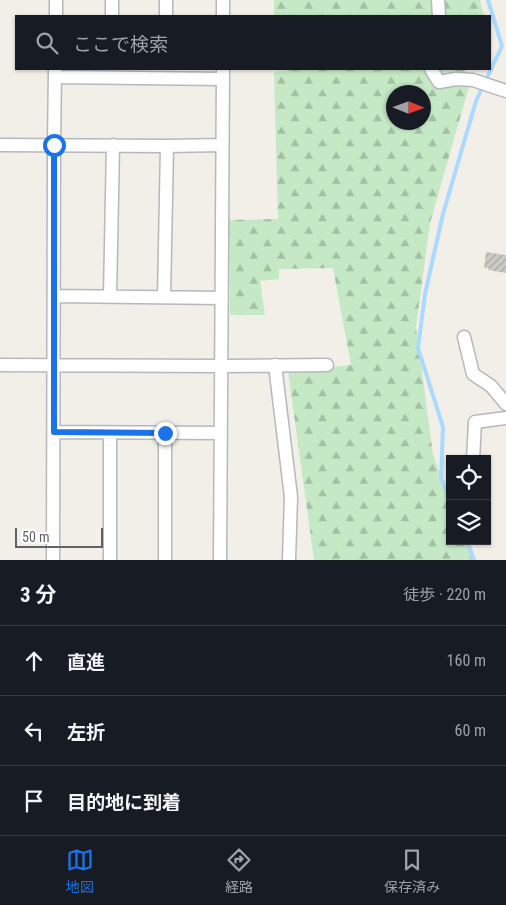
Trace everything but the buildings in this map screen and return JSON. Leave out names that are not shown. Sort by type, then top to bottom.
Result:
[{"type":"street","points":[[56,0],[56,15]]},
{"type":"street","points":[[112,0],[112,15]]},
{"type":"street","points":[[166,0],[166,15]]},
{"type":"street","points":[[223,0],[223,15]]},
{"type":"street","points":[[438,0],[439,15]]},
{"type":"street","points":[[432,70],[439,82],[456,79],[473,80],[506,91]]},
{"type":"street","points":[[52,560],[56,73],[223,74],[220,560]]},
{"type":"street","points":[[0,145],[222,145]]},
{"type":"street","points":[[110,296],[113,145]]},
{"type":"street","points":[[164,297],[167,146]]},
{"type":"street","points":[[54,296],[222,298]]},
{"type":"street","points":[[464,337],[473,374],[491,386],[506,404]]},
{"type":"street","points":[[275,364],[291,497],[289,560]]},
{"type":"street","points":[[0,365],[327,365]]},
{"type":"street","points":[[473,455],[475,422],[506,418]]},
{"type":"street","points":[[54,432],[221,433]]},
{"type":"street","points":[[110,433],[110,560]]},
{"type":"street","points":[[165,433],[165,560]]},
{"type":"green space","points":[[274,0],[480,0],[484,15],[274,15]]},
{"type":"green space","points":[[287,70],[464,70],[472,76],[430,223],[416,327],[433,455],[446,489],[446,545],[468,545],[474,560],[314,560],[288,371],[351,365],[333,268],[279,269],[279,279],[260,281],[265,315],[230,315],[229,220],[278,219],[274,72]]},
{"type":"waterway","points":[[488,0],[502,46],[491,69]]},
{"type":"waterway","points":[[446,490],[441,478],[443,427],[418,348],[425,294],[443,214],[476,101],[491,70]]},
{"type":"waterway","points":[[468,545],[474,560]]},
{"type":"route","points":[[54,145],[54,432],[165,433]]}]
